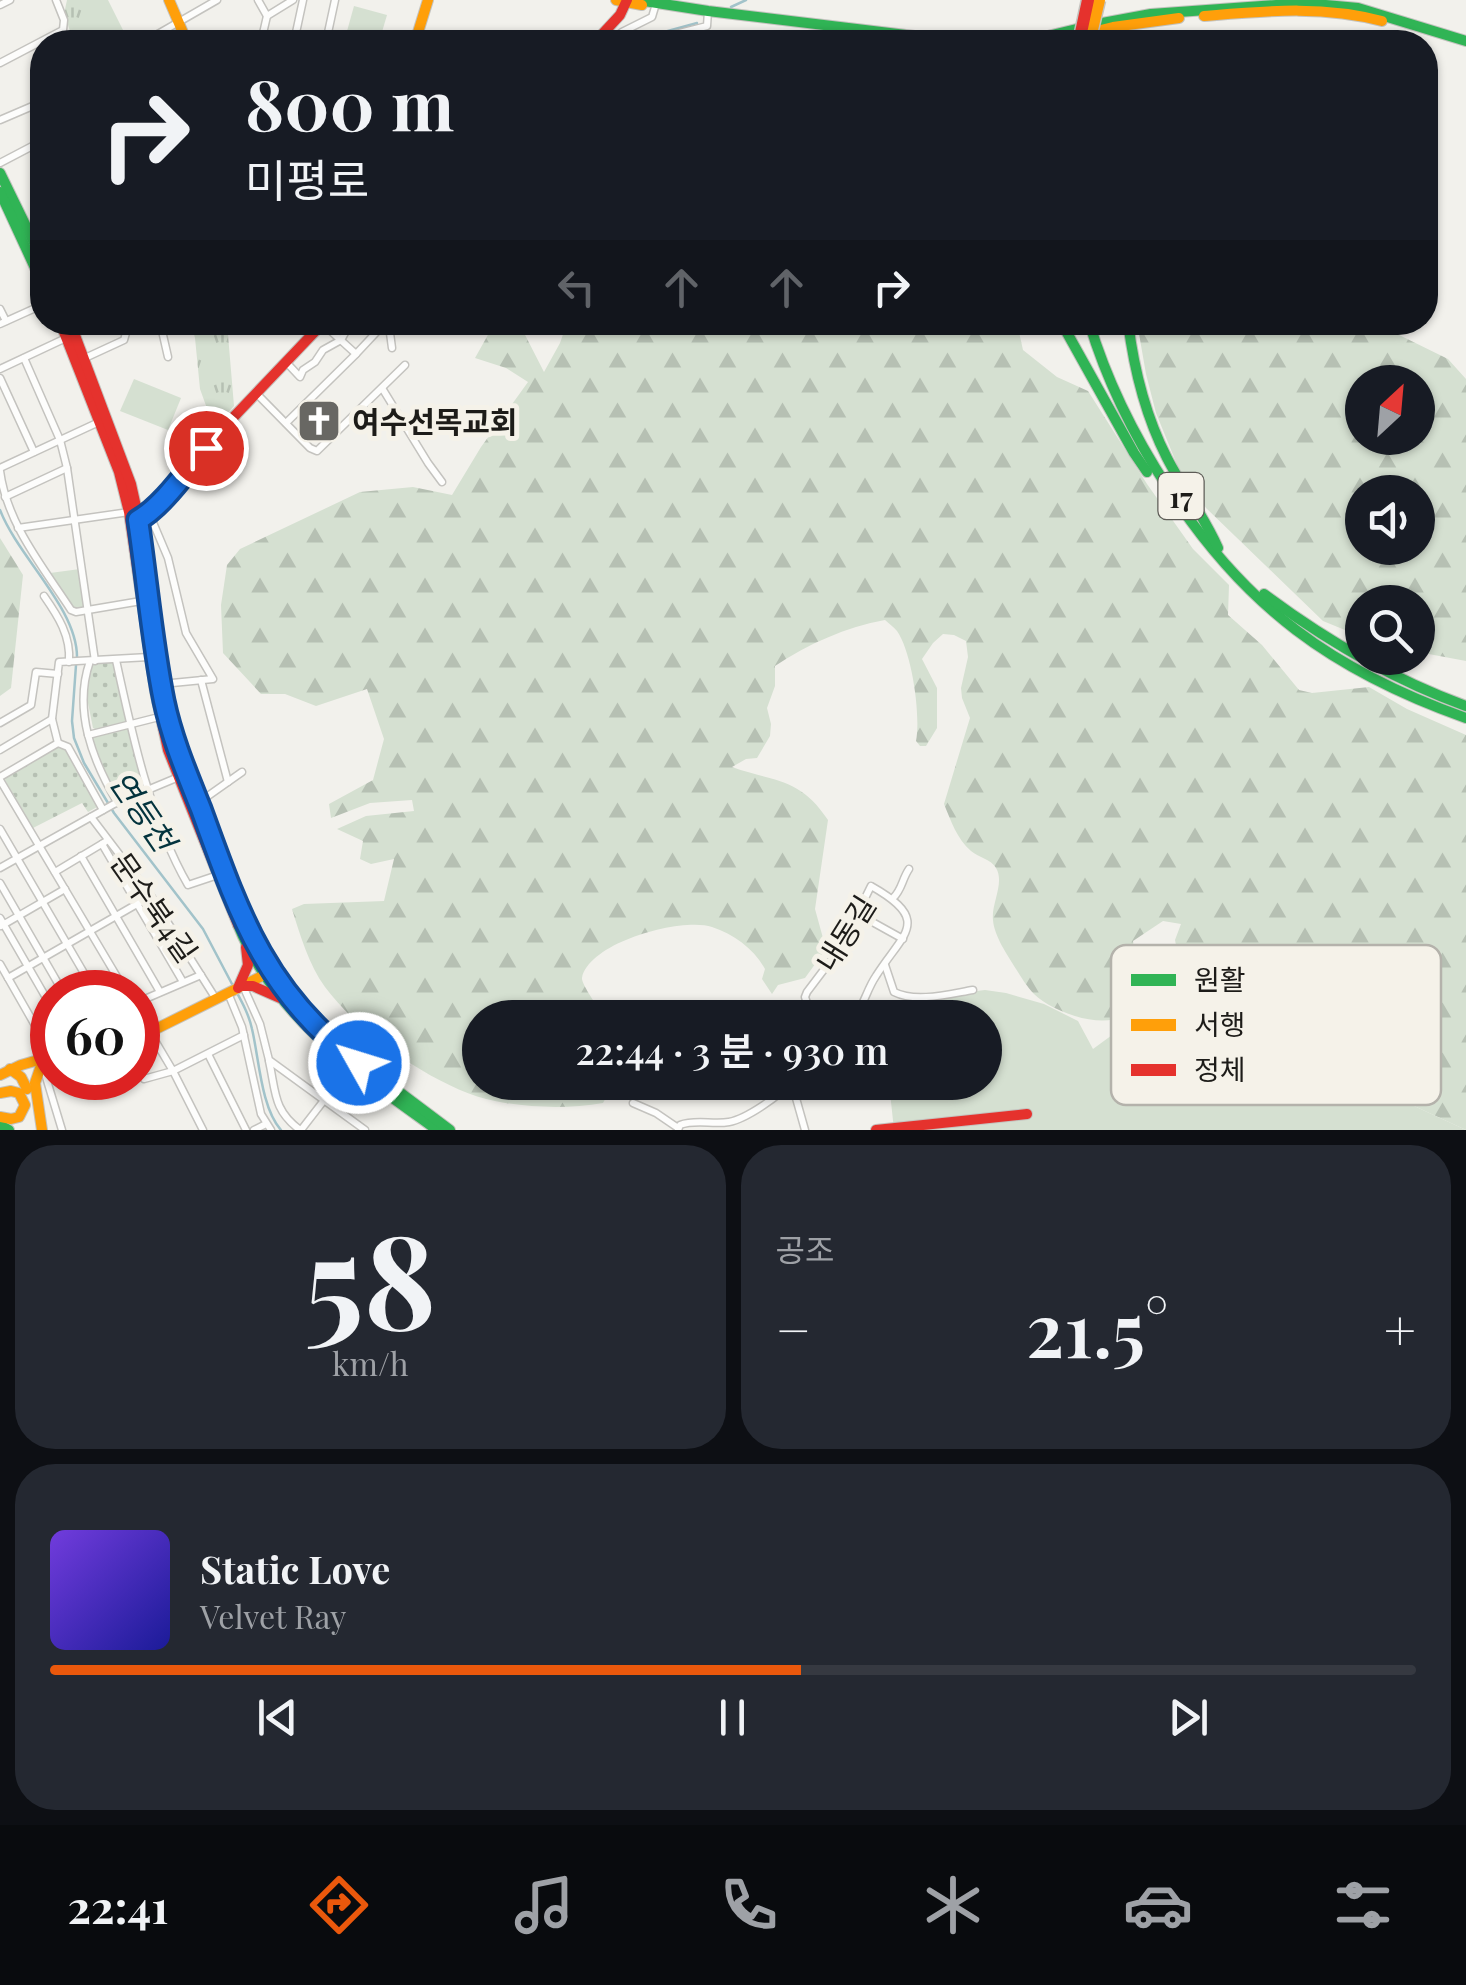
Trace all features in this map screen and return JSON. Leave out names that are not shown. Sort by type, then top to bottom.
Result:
[{"type":"main road","points":[[169,0],[182,30]]},
{"type":"main road","points":[[419,30],[428,0]]},
{"type":"main road","points":[[1082,30],[1088,0]]},
{"type":"main road","points":[[1092,30],[1099,0]]},
{"type":"main road","points":[[627,1],[655,7],[679,5]]},
{"type":"main road","points":[[627,1],[679,5],[708,14],[822,30]]},
{"type":"main road","points":[[610,30],[627,1]]},
{"type":"main road","points":[[1079,30],[1151,14],[1304,3],[1357,11],[1420,30]]},
{"type":"main road","points":[[1123,30],[1166,19],[1290,10],[1357,11]]},
{"type":"main road","points":[[708,14],[854,30]]},
{"type":"main road","points":[[1438,36],[1466,44]]},
{"type":"main road","points":[[2,187],[30,242]]},
{"type":"main road","points":[[70,335],[99,422],[127,485]]},
{"type":"main road","points":[[71,335],[84,358],[137,516],[173,748]]},
{"type":"main road","points":[[310,335],[137,516],[149,657],[159,717],[244,939],[309,1031],[433,1129]]},
{"type":"main road","points":[[1069,335],[1134,453],[1189,530],[1215,549]]},
{"type":"main road","name":"17","points":[[1095,335],[1101,364],[1149,460],[1246,588],[1328,653],[1382,684],[1466,718]]},
{"type":"main road","points":[[1130,335],[1149,419],[1166,458],[1212,533],[1215,549]]},
{"type":"main road","name":"17","points":[[1215,549],[1263,593],[1316,632],[1394,677],[1466,706]]},
{"type":"main road","points":[[182,776],[198,803],[268,973]]},
{"type":"main road","points":[[231,992],[248,965],[244,939]]},
{"type":"main road","points":[[160,1025],[268,973]]},
{"type":"main road","points":[[231,992],[260,988],[281,994],[340,1048],[450,1130]]},
{"type":"main road","points":[[3,1074],[30,1065]]},
{"type":"main road","points":[[3,1074],[21,1077],[27,1090]]},
{"type":"main road","points":[[3,1122],[23,1114],[30,1083]]},
{"type":"main road","points":[[0,1093],[27,1090]]},
{"type":"main road","points":[[38,1100],[42,1130]]},
{"type":"main road","points":[[23,1114],[27,1130]]},
{"type":"main road","points":[[876,1130],[1027,1114]]},
{"type":"main road","points":[[3,1122],[17,1130]]},
{"type":"street","points":[[0,5],[10,0]]},
{"type":"street","points":[[56,0],[64,30]]},
{"type":"street","points":[[166,30],[217,0]]},
{"type":"street","points":[[258,0],[267,16],[264,30]]},
{"type":"street","points":[[267,16],[293,0]]},
{"type":"street","points":[[296,30],[302,0]]},
{"type":"street","points":[[329,30],[335,0]]},
{"type":"street","points":[[626,30],[652,16],[655,7]]},
{"type":"street","points":[[691,30],[707,26],[708,14]]},
{"type":"street","points":[[0,63],[30,48]]},
{"type":"street","points":[[0,120],[30,107]]},
{"type":"street","points":[[0,163],[30,147]]},
{"type":"street","points":[[0,308],[3,323],[30,311]]},
{"type":"street","points":[[0,369],[60,335]]},
{"type":"street","points":[[84,358],[124,340],[125,335]]},
{"type":"street","points":[[163,335],[168,356]]},
{"type":"street","points":[[334,335],[356,354]]},
{"type":"street","points":[[286,362],[300,377],[323,350],[344,335]]},
{"type":"street","points":[[286,423],[376,335]]},
{"type":"street","points":[[391,335],[393,343]]},
{"type":"street","points":[[24,358],[60,440],[67,468],[88,610],[89,661],[82,687],[88,735],[116,803]]},
{"type":"street","points":[[256,393],[310,448],[319,450],[405,365]]},
{"type":"street","points":[[0,378],[34,452]]},
{"type":"street","points":[[382,388],[442,482]]},
{"type":"street","points":[[99,422],[0,470],[5,497],[18,528],[72,610],[142,602]]},
{"type":"street","points":[[5,497],[67,468]]},
{"type":"street","points":[[18,528],[76,519],[137,516],[168,558],[185,630],[212,678],[162,684]]},
{"type":"street","points":[[44,596],[63,628],[70,662]]},
{"type":"street","points":[[103,810],[68,748],[58,742],[52,719],[59,662],[149,657]]},
{"type":"street","points":[[116,660],[130,724],[170,849],[188,885],[218,875]]},
{"type":"street","points":[[0,723],[31,705],[36,672],[58,674]]},
{"type":"street","points":[[201,680],[228,782]]},
{"type":"street","points":[[88,735],[159,717]]},
{"type":"street","points":[[0,750],[52,719]]},
{"type":"street","points":[[58,742],[0,779],[113,970]]},
{"type":"street","points":[[198,803],[242,772]]},
{"type":"street","points":[[0,868],[116,803],[182,776]]},
{"type":"street","points":[[131,796],[170,849]]},
{"type":"street","points":[[0,804],[10,798]]},
{"type":"street","name":"문수북4길","points":[[91,816],[105,842],[151,896],[201,974],[231,992]]},
{"type":"street","points":[[0,829],[82,970]]},
{"type":"street","points":[[54,872],[105,842],[183,982]]},
{"type":"street","points":[[81,856],[147,970]]},
{"type":"street","points":[[893,898],[909,869]]},
{"type":"street","points":[[0,883],[50,970]]},
{"type":"street","name":"내동길","points":[[807,1000],[806,992],[841,947],[871,886],[893,898],[908,920],[908,930],[874,978],[864,1000]]},
{"type":"street","points":[[30,970],[1,923],[65,889]]},
{"type":"street","points":[[8,978],[151,896]]},
{"type":"street","points":[[858,914],[904,939]]},
{"type":"street","points":[[0,964],[30,1016]]},
{"type":"street","points":[[885,964],[894,992],[900,996],[973,990]]},
{"type":"street","points":[[160,992],[201,974]]},
{"type":"street","points":[[231,992],[259,1106],[268,1127],[254,1130]]},
{"type":"street","points":[[231,992],[260,1024],[280,1111],[300,1130],[350,1066]]},
{"type":"street","points":[[160,1075],[244,1035]]},
{"type":"street","points":[[208,1054],[246,1130]]},
{"type":"street","points":[[160,1055],[203,1130]]},
{"type":"street","points":[[269,1060],[365,1130]]},
{"type":"street","points":[[55,1100],[62,1130]]},
{"type":"street","points":[[632,1103],[656,1113],[678,1129],[690,1122],[734,1122],[767,1100]]},
{"type":"street","points":[[797,1100],[805,1130]]},
{"type":"green space","points":[[67,0],[108,0],[123,30],[70,30],[64,14]]},
{"type":"green space","points":[[354,6],[387,15],[383,30],[347,30]]},
{"type":"green space","points":[[194,335],[228,335],[234,406],[216,426],[216,417],[209,414],[200,389]]},
{"type":"green space","points":[[488,335],[525,335],[544,372],[563,335],[1020,335],[1023,350],[1057,377],[1088,391],[1193,549],[1229,585],[1228,615],[1262,645],[1299,690],[1312,693],[1369,687],[1466,735],[1466,1130],[1412,1105],[1441,1105],[1441,945],[1176,945],[1181,924],[1163,921],[1133,941],[1134,945],[1111,945],[1111,1020],[1071,1015],[1034,994],[1005,952],[994,926],[999,880],[996,868],[966,846],[944,804],[970,718],[961,688],[968,657],[966,641],[943,634],[922,659],[937,688],[937,728],[926,746],[920,746],[916,741],[911,668],[897,631],[885,620],[828,637],[775,666],[775,686],[767,708],[770,736],[757,758],[732,767],[796,788],[828,820],[815,909],[826,949],[805,978],[778,985],[772,994],[762,979],[765,969],[755,955],[743,943],[712,927],[680,926],[638,935],[601,953],[588,965],[582,981],[593,1000],[462,1000],[462,1090],[401,1057],[358,1023],[319,978],[292,909],[304,904],[384,901],[394,859],[371,864],[360,859],[363,841],[337,829],[366,816],[414,811],[412,800],[370,803],[331,818],[329,804],[373,780],[384,739],[367,689],[316,706],[285,694],[261,694],[223,653],[221,605],[227,565],[240,549],[360,492],[413,487],[452,495],[528,382],[506,368],[475,358]]},
{"type":"green space","points":[[1139,335],[1399,335],[1448,359],[1466,379],[1466,661],[1435,655],[1435,585],[1345,585],[1345,630],[1323,621],[1206,508],[1180,472],[1156,413]]},
{"type":"green space","points":[[134,379],[181,398],[168,430],[120,411]]},
{"type":"green space","points":[[0,538],[23,575],[11,688],[0,696]]},
{"type":"green space","points":[[80,569],[85,607],[76,609],[50,573]]},
{"type":"green space","points":[[112,662],[127,719],[97,730],[93,728],[85,688],[92,664]]},
{"type":"green space","points":[[130,729],[143,775],[110,786],[92,739]]},
{"type":"green space","points":[[55,747],[66,750],[99,806],[88,812],[82,803],[33,828],[5,780]]},
{"type":"green space","points":[[985,990],[1044,1004],[1078,1021],[1093,1049],[1111,1036],[1111,1105],[1412,1105],[1466,1130],[894,1130],[891,1100],[1002,1100],[1002,1000],[903,1000]]},
{"type":"green space","points":[[491,1100],[605,1100],[563,1107]]},
{"type":"waterway","points":[[731,7],[746,0]]},
{"type":"waterway","points":[[671,30],[697,23]]},
{"type":"waterway","name":"연등천","points":[[0,510],[68,620],[77,657]]},
{"type":"waterway","name":"연등천","points":[[76,665],[72,721],[84,763],[114,813],[203,929],[232,984]]},
{"type":"waterway","name":"연등천","points":[[236,991],[251,1024],[269,1109],[281,1130]]},
{"type":"traffic: fast","points":[[638,0],[865,30]]},
{"type":"traffic: fast","points":[[1072,30],[1151,14],[1304,3],[1358,8],[1430,30]]},
{"type":"traffic: fast","points":[[1438,32],[1466,41]]},
{"type":"traffic: fast","points":[[0,173],[30,234]]},
{"type":"traffic: fast","points":[[0,192],[30,257]]},
{"type":"traffic: fast","points":[[1068,335],[1147,472]]},
{"type":"traffic: fast","points":[[1093,335],[1122,408],[1144,449],[1197,530],[1228,568],[1261,601],[1334,656],[1418,700],[1466,718]]},
{"type":"traffic: fast","points":[[1130,335],[1152,425],[1218,548]]},
{"type":"traffic: fast","points":[[1264,594],[1361,658],[1466,706]]},
{"type":"traffic: fast","points":[[238,925],[274,989],[297,1016],[349,1065],[437,1130]]},
{"type":"traffic: fast","points":[[250,931],[281,985],[321,1033],[450,1130]]},
{"type":"traffic: fast","points":[[0,1125],[9,1130]]},
{"type":"traffic: slow","points":[[169,0],[182,30]]},
{"type":"traffic: slow","points":[[419,30],[428,0]]},
{"type":"traffic: slow","points":[[616,0],[642,5]]},
{"type":"traffic: slow","points":[[1092,30],[1099,0]]},
{"type":"traffic: slow","points":[[1204,16],[1316,11],[1382,21]]},
{"type":"traffic: slow","points":[[1101,30],[1179,18]]},
{"type":"traffic: slow","points":[[160,1027],[270,972]]},
{"type":"traffic: slow","points":[[0,1075],[30,1062]]},
{"type":"traffic: slow","points":[[10,1069],[21,1077],[27,1089]]},
{"type":"traffic: slow","points":[[0,1093],[19,1093],[25,1105],[19,1117],[0,1117]]},
{"type":"traffic: slow","points":[[38,1100],[42,1130]]},
{"type":"traffic: jam","points":[[606,30],[627,0]]},
{"type":"traffic: jam","points":[[1082,30],[1088,0]]},
{"type":"traffic: jam","points":[[65,335],[119,472],[129,512],[155,691],[168,750],[238,925]]},
{"type":"traffic: jam","points":[[75,335],[131,484],[164,701],[177,747],[250,931]]},
{"type":"traffic: jam","points":[[133,521],[149,513],[312,335]]},
{"type":"traffic: jam","points":[[238,988],[248,965],[246,947]]},
{"type":"traffic: jam","points":[[243,986],[253,986],[280,998]]},
{"type":"traffic: jam","points":[[876,1130],[1027,1114]]},
{"type":"place","name":"여수선목교회","points":[[319,421]]},
{"type":"route","points":[[206,448],[146,516],[138,520],[169,719],[186,774],[259,951],[304,1015],[359,1063]]}]
